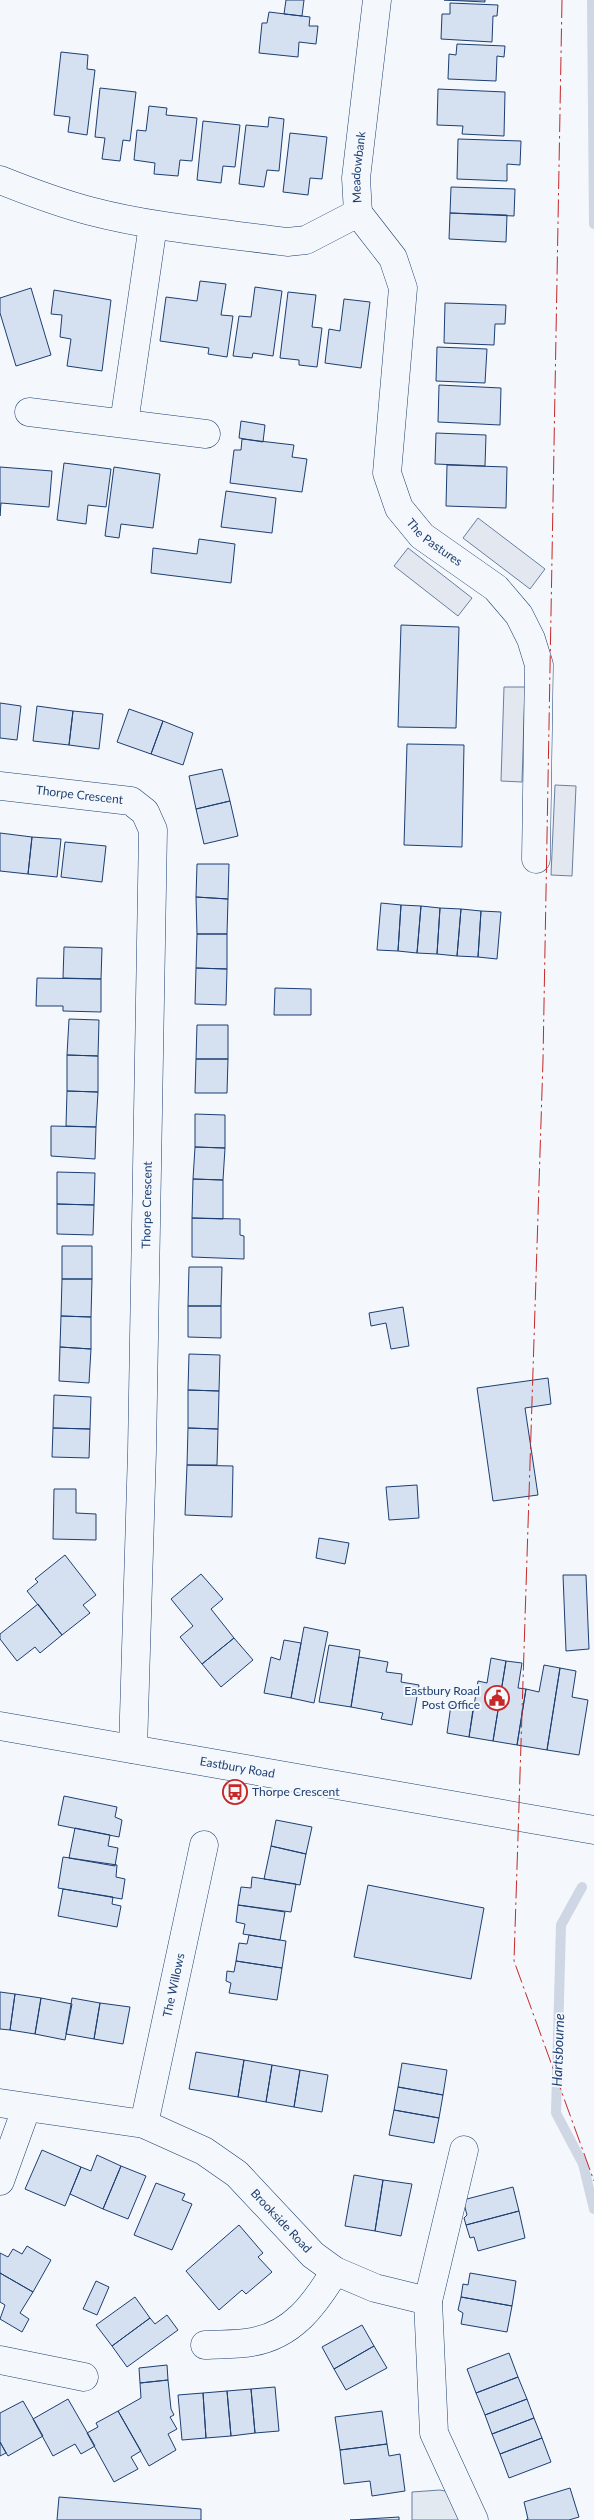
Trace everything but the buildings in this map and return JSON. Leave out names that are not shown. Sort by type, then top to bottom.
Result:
[{"type":"street","name":"Meadowbank","points":[[0,180],[43,197],[91,212],[153,225],[287,242],[306,240],[358,213],[356,178],[377,0]]},
{"type":"street","name":"The Pastures","points":[[358,213],[393,258],[403,288],[387,473],[399,508],[422,536],[496,588],[519,616],[531,639],[539,665],[536,859]]},
{"type":"street","points":[[124,423],[153,225]]},
{"type":"street","points":[[29,412],[206,434]]},
{"type":"street","name":"Thorpe Crescent","points":[[0,786],[131,801],[145,812],[153,830],[142,1432],[133,1749]]},
{"type":"street","name":"Eastbury Road","points":[[0,1726],[594,1830]]},
{"type":"street","name":"The Willows","points":[[144,2124],[204,1845]]},
{"type":"street","name":"Brookside Road","points":[[0,2103],[26,2109],[144,2124],[204,2151],[237,2174],[314,2255],[335,2271],[375,2288],[428,2301]]},
{"type":"street","points":[[0,2181],[26,2109]]},
{"type":"street","points":[[464,2150],[428,2301],[434,2433],[474,2520]]},
{"type":"street","points":[[205,2345],[252,2342],[278,2333],[304,2316],[316,2302],[335,2271]]},
{"type":"street","points":[[0,2360],[84,2377]]},
{"type":"shaded area","points":[[478,518],[545,569],[530,589],[463,538]]},
{"type":"shaded area","points":[[408,548],[472,598],[458,616],[394,566]]},
{"type":"shaded area","points":[[504,687],[525,687],[522,782],[501,781]]},
{"type":"shaded area","points":[[555,785],[576,786],[572,876],[551,875]]},
{"type":"shaded area","points":[[440,2490],[450,2492],[465,2520],[412,2520],[412,2492]]},
{"type":"waterway","name":"Hartsbourne","points":[[592,0],[594,224]]},
{"type":"waterway","name":"Hartsbourne","points":[[582,1887],[561,1925],[556,2113],[583,2164],[594,2209]]},
{"type":"power","points":[[562,0],[543,1060],[514,1961],[594,2181]]},
{"type":"place","name":"Eastbury Road Post Office","points":[[497,1698]]},
{"type":"place","name":"Thorpe Crescent","points":[[235,1792]]}]
